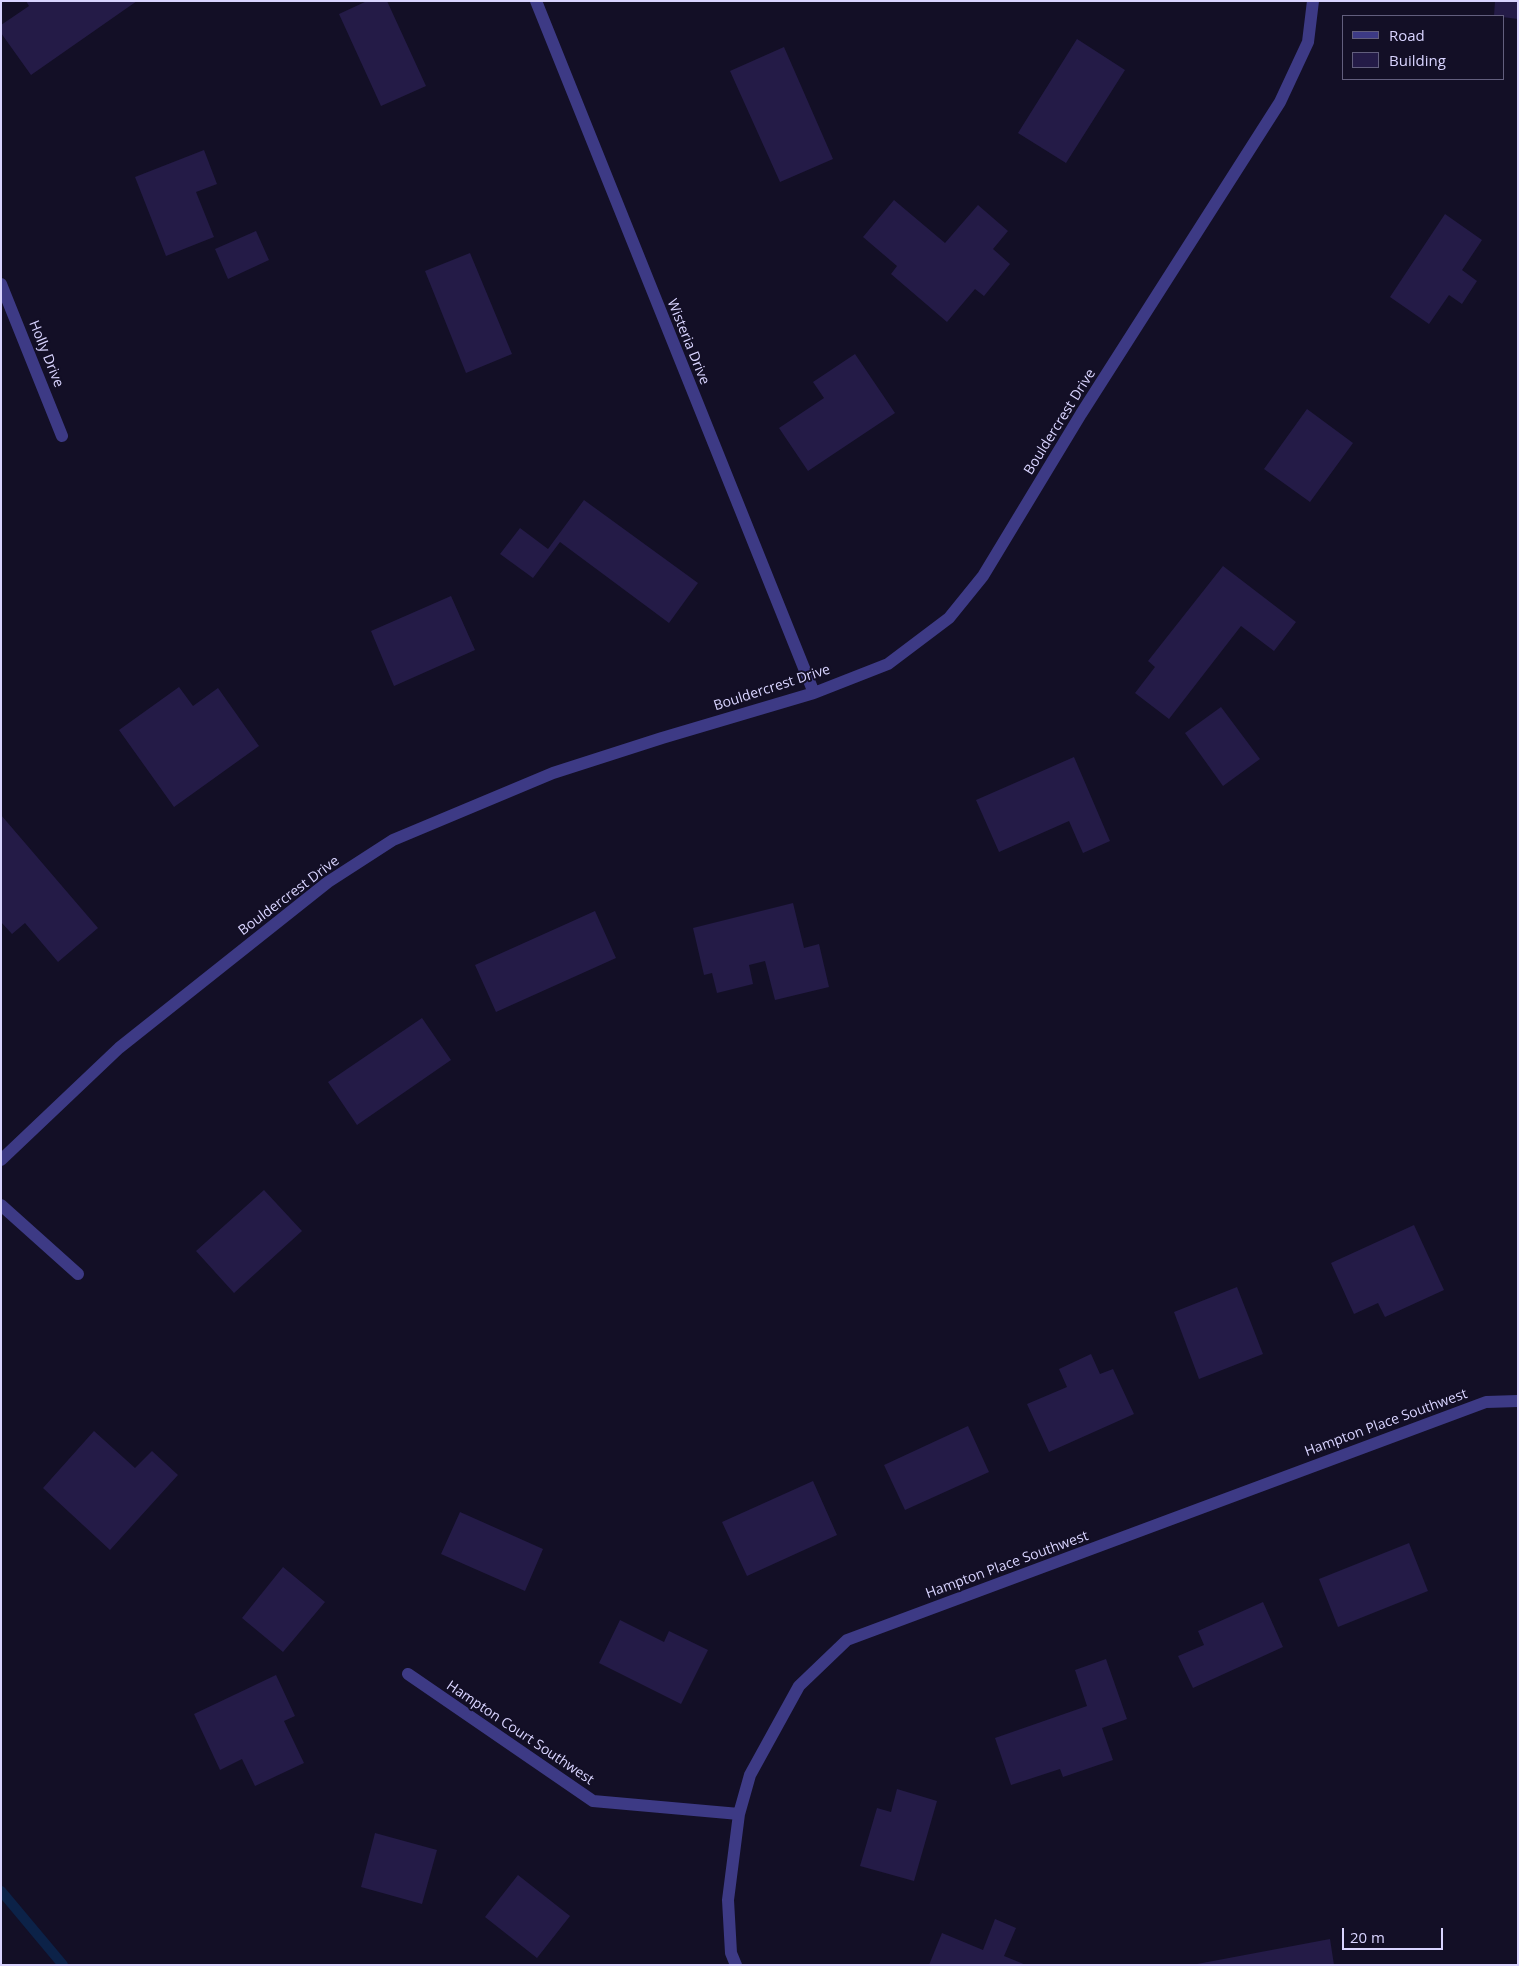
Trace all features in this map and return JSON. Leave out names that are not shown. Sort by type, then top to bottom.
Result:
[{"type":"street","name":"Wisteria Drive","points":[[536,1],[814,693]]},
{"type":"street","name":"Bouldercrest Drive","points":[[1,1160],[119,1048],[328,882],[393,840],[553,774],[662,738],[814,693],[888,664],[949,618],[983,576],[1081,414],[1280,102],[1308,42],[1313,1]]},
{"type":"street","name":"Holly Drive","points":[[1,284],[62,436]]},
{"type":"street","points":[[1,1205],[78,1274]]},
{"type":"street","name":"Hampton Place Southwest","points":[[736,1965],[731,1953],[728,1900],[739,1814],[750,1774],[799,1686],[847,1640],[1486,1402],[1518,1401]]},
{"type":"street","name":"Hampton Court Southwest","points":[[408,1674],[593,1801],[739,1814]]},
{"type":"building","points":[[26,1],[137,1],[31,75],[1,33],[1,25],[29,6]]},
{"type":"building","points":[[367,1],[387,1],[426,86],[381,106],[339,14]]},
{"type":"building","points":[[1495,1],[1518,1],[1518,19],[1504,17],[1504,15],[1494,15]]},
{"type":"building","points":[[1077,39],[1125,70],[1066,163],[1018,133]]},
{"type":"building","points":[[784,47],[833,159],[780,182],[730,71]]},
{"type":"building","points":[[204,150],[217,184],[196,192],[214,237],[166,256],[135,177]]},
{"type":"building","points":[[894,200],[945,243],[978,205],[1008,231],[993,249],[1010,264],[984,296],[975,289],[947,322],[891,274],[897,266],[863,237]]},
{"type":"building","points":[[1445,214],[1482,240],[1462,270],[1477,281],[1462,304],[1449,295],[1429,324],[1390,297]]},
{"type":"building","points":[[256,231],[269,260],[228,279],[215,249]]},
{"type":"building","points":[[470,253],[512,354],[466,373],[425,271]]},
{"type":"building","points":[[855,354],[895,413],[808,471],[779,428],[824,398],[813,382]]},
{"type":"building","points":[[1307,409],[1353,443],[1310,502],[1264,469]]},
{"type":"building","points":[[584,500],[698,583],[669,623],[560,542],[533,578],[500,554],[520,528],[548,549]]},
{"type":"building","points":[[1223,566],[1296,622],[1274,651],[1241,626],[1169,719],[1135,693],[1155,667],[1148,661]]},
{"type":"building","points":[[451,596],[475,650],[394,686],[371,631]]},
{"type":"building","points":[[179,687],[193,706],[218,688],[259,746],[174,807],[119,730]]},
{"type":"building","points":[[1221,707],[1260,759],[1223,786],[1185,733]]},
{"type":"building","points":[[1074,757],[1110,841],[1083,853],[1069,821],[999,852],[976,800]]},
{"type":"building","points":[[1,815],[98,928],[58,962],[25,923],[12,934],[1,922]]},
{"type":"building","points":[[793,903],[804,948],[819,944],[829,987],[775,1000],[765,961],[749,965],[753,984],[717,993],[712,973],[704,975],[693,928]]},
{"type":"building","points":[[595,911],[616,958],[496,1012],[475,965]]},
{"type":"building","points":[[422,1018],[451,1060],[357,1125],[328,1082]]},
{"type":"building","points":[[264,1190],[302,1231],[234,1293],[196,1251]]},
{"type":"building","points":[[1414,1225],[1444,1290],[1385,1317],[1378,1303],[1354,1314],[1331,1263]]},
{"type":"building","points":[[1237,1287],[1263,1354],[1199,1379],[1174,1312]]},
{"type":"building","points":[[1091,1354],[1100,1374],[1113,1369],[1134,1414],[1049,1452],[1027,1404],[1067,1387],[1059,1369]]},
{"type":"building","points":[[968,1426],[989,1472],[905,1510],[884,1465]]},
{"type":"building","points":[[94,1431],[135,1468],[152,1451],[178,1475],[110,1550],[43,1488]]},
{"type":"building","points":[[813,1481],[837,1535],[747,1576],[722,1522]]},
{"type":"building","points":[[460,1512],[543,1549],[525,1591],[441,1554]]},
{"type":"building","points":[[1409,1543],[1428,1591],[1338,1627],[1319,1579]]},
{"type":"building","points":[[283,1567],[325,1602],[283,1652],[242,1618]]},
{"type":"building","points":[[1263,1602],[1283,1647],[1193,1688],[1178,1656],[1204,1645],[1198,1631]]},
{"type":"building","points":[[620,1620],[664,1642],[669,1631],[708,1650],[681,1704],[599,1663]]},
{"type":"building","points":[[1106,1659],[1127,1719],[1102,1728],[1113,1760],[1063,1777],[1060,1769],[1011,1785],[995,1738],[1087,1706],[1075,1670]]},
{"type":"building","points":[[276,1675],[295,1716],[284,1721],[304,1763],[255,1786],[242,1759],[220,1770],[194,1714]]},
{"type":"building","points":[[897,1789],[937,1801],[914,1881],[860,1866],[877,1808],[891,1812]]},
{"type":"building","points":[[375,1833],[437,1850],[422,1904],[361,1887]]},
{"type":"building","points":[[518,1875],[570,1916],[537,1958],[485,1917]]},
{"type":"building","points":[[995,1919],[1016,1928],[1004,1956],[1026,1965],[929,1965],[942,1933],[983,1950]]},
{"type":"building","points":[[1330,1939],[1334,1965],[1197,1965],[1197,1964]]},
{"type":"waterway","points":[[1,1891],[63,1965]]}]
